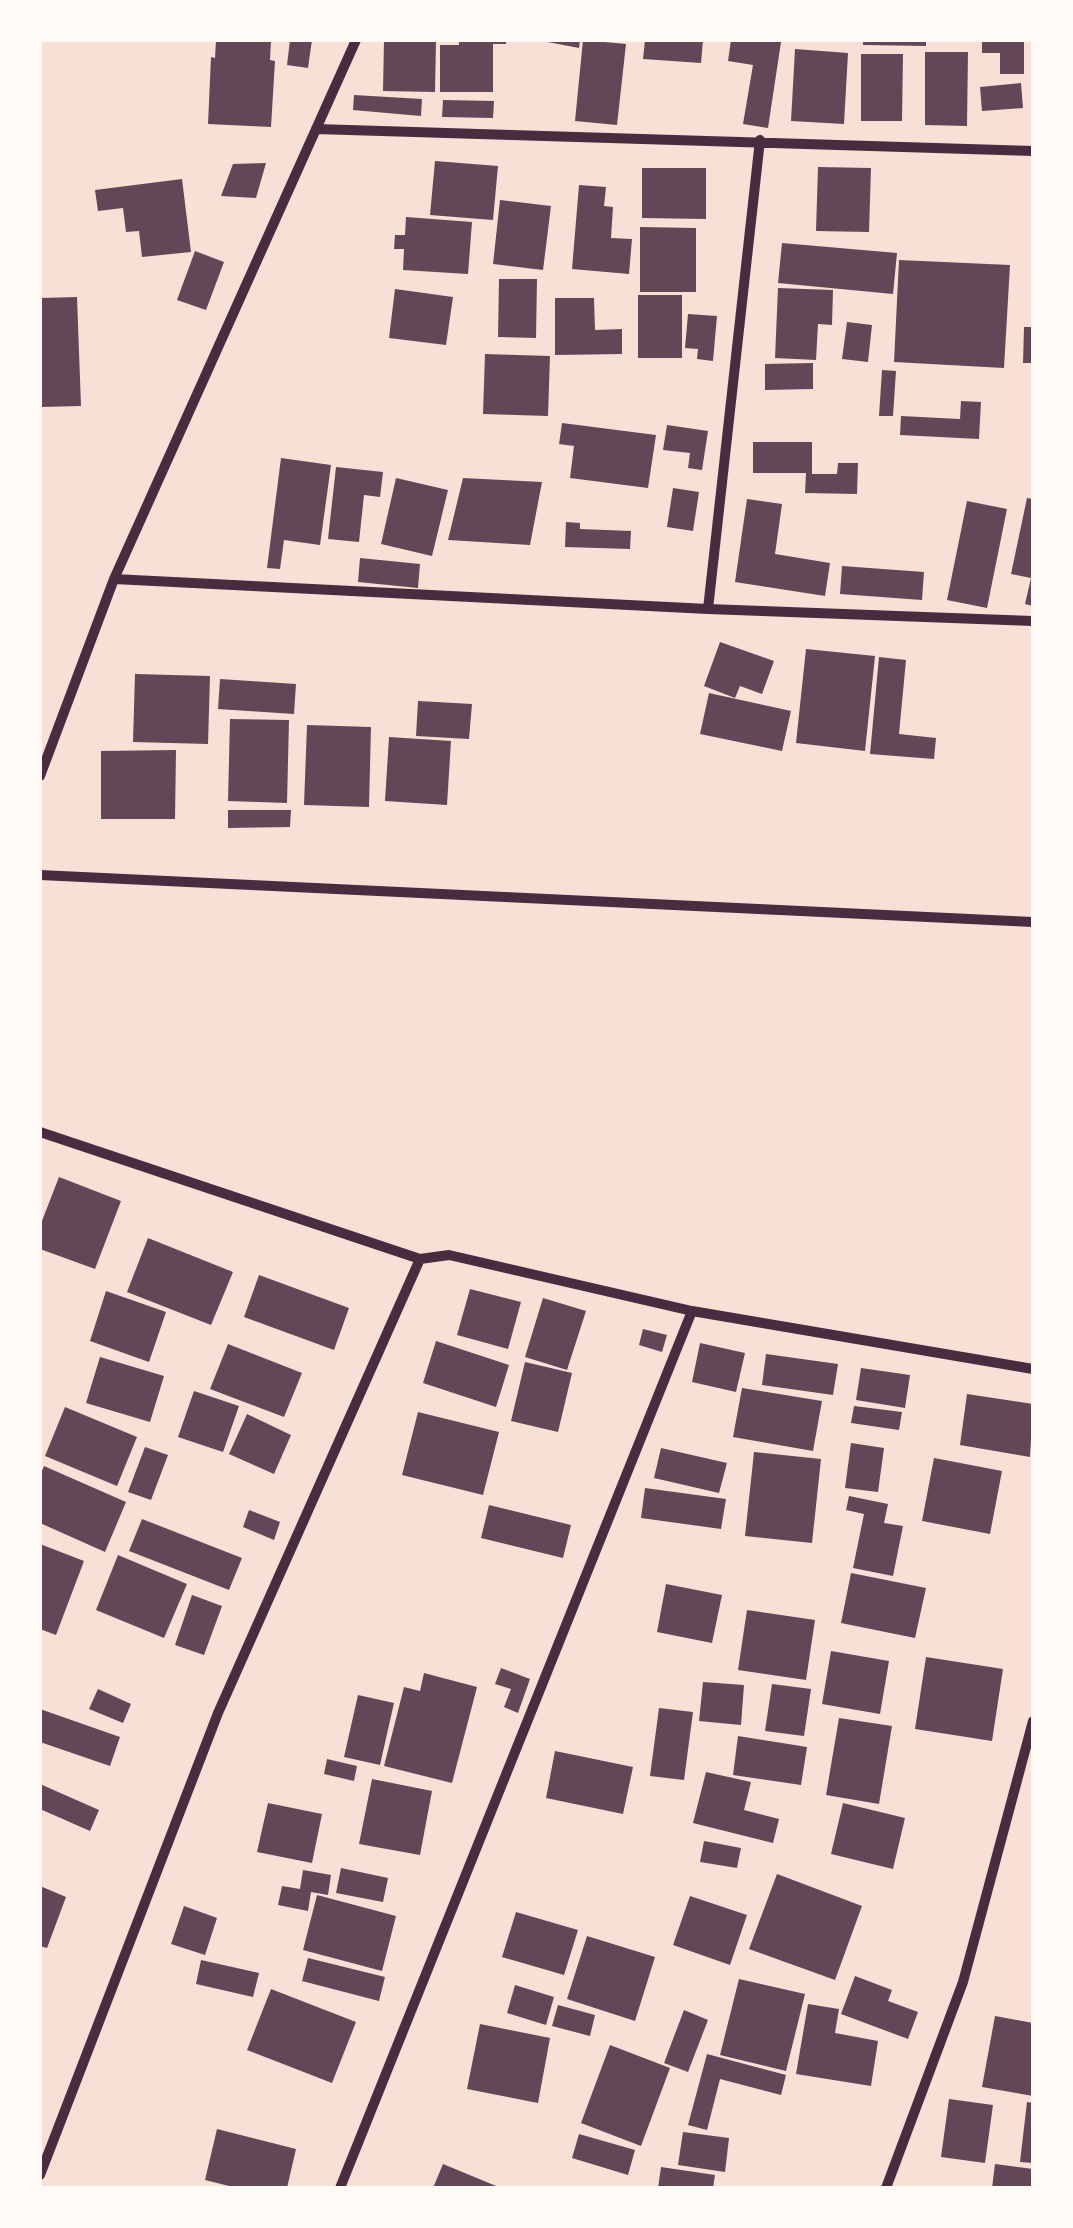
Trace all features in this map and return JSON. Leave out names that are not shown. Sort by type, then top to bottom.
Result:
[{"type":"street","points":[[40,776],[114,579],[356,40]]},
{"type":"street","points":[[316,129],[1033,151]]},
{"type":"street","points":[[708,609],[760,140]]},
{"type":"street","points":[[114,579],[1033,621]]},
{"type":"street","points":[[40,875],[1033,922]]},
{"type":"street","points":[[40,1132],[420,1258],[449,1255],[692,1311],[1033,1368]]},
{"type":"street","points":[[40,2175],[218,1712],[420,1258]]},
{"type":"street","points":[[340,2188],[692,1311]]},
{"type":"street","points":[[886,2188],[963,1982],[1033,1721]]},
{"type":"building","points":[[216,40],[271,40],[270,60],[275,61],[271,127],[208,124],[211,57],[215,58]]},
{"type":"building","points":[[290,40],[312,40],[308,68],[287,65]]},
{"type":"building","points":[[384,40],[436,40],[435,92],[383,91]]},
{"type":"building","points":[[459,40],[506,40],[506,44],[493,44],[493,92],[440,92],[440,45],[459,45]]},
{"type":"building","points":[[537,40],[580,40],[579,48]]},
{"type":"building","points":[[583,40],[626,44],[617,125],[575,121]]},
{"type":"building","points":[[645,40],[703,40],[701,63],[643,59]]},
{"type":"building","points":[[731,40],[781,42],[768,128],[743,124],[753,65],[728,61]]},
{"type":"building","points":[[863,40],[926,40],[926,46],[863,45]]},
{"type":"building","points":[[982,40],[1024,40],[1024,74],[1000,74],[1000,53],[982,53]]},
{"type":"building","points":[[795,49],[848,53],[844,124],[791,121]]},
{"type":"building","points":[[925,52],[968,52],[967,126],[925,125]]},
{"type":"building","points":[[861,54],[903,54],[902,121],[861,121]]},
{"type":"building","points":[[1021,83],[1023,108],[982,111],[980,87]]},
{"type":"building","points":[[354,95],[422,99],[421,116],[353,110]]},
{"type":"building","points":[[443,100],[494,101],[493,118],[442,117]]},
{"type":"building","points":[[435,161],[498,166],[493,220],[430,215]]},
{"type":"building","points":[[266,163],[256,198],[221,196],[233,164]]},
{"type":"building","points":[[818,167],[871,168],[869,232],[816,231]]},
{"type":"building","points":[[642,168],[706,168],[706,219],[642,218]]},
{"type":"building","points":[[182,179],[191,252],[142,257],[139,231],[126,232],[123,208],[98,211],[95,190]]},
{"type":"building","points":[[579,185],[606,187],[604,206],[613,207],[611,238],[632,239],[629,274],[572,269]]},
{"type":"building","points":[[500,200],[551,206],[543,270],[493,264]]},
{"type":"building","points":[[406,217],[472,222],[468,274],[403,270],[404,249],[394,249],[395,235],[405,235]]},
{"type":"building","points":[[640,227],[696,228],[696,292],[640,292]]},
{"type":"building","points":[[782,243],[897,253],[893,294],[778,283]]},
{"type":"building","points":[[195,251],[224,262],[206,310],[177,300]]},
{"type":"building","points":[[899,260],[1010,265],[1004,368],[894,362]]},
{"type":"building","points":[[499,279],[537,279],[536,338],[498,337]]},
{"type":"building","points":[[778,288],[833,290],[832,325],[818,324],[816,360],[775,358]]},
{"type":"building","points":[[395,289],[453,297],[446,345],[389,338]]},
{"type":"building","points":[[638,295],[682,295],[682,358],[638,358]]},
{"type":"building","points":[[77,297],[81,406],[40,407],[40,298]]},
{"type":"building","points":[[555,298],[594,298],[595,330],[622,329],[622,354],[555,355]]},
{"type":"building","points":[[688,314],[717,316],[713,361],[697,359],[698,349],[685,348]]},
{"type":"building","points":[[847,322],[872,325],[868,362],[842,359]]},
{"type":"building","points":[[1024,327],[1033,327],[1033,363],[1023,363]]},
{"type":"building","points":[[485,354],[550,356],[548,416],[483,414]]},
{"type":"building","points":[[813,363],[813,389],[765,390],[765,364]]},
{"type":"building","points":[[882,370],[896,371],[893,416],[879,416]]},
{"type":"building","points":[[961,401],[981,402],[979,439],[900,435],[901,416],[960,419]]},
{"type":"building","points":[[562,423],[656,435],[648,488],[570,478],[574,446],[559,444]]},
{"type":"building","points":[[667,425],[708,431],[702,470],[688,468],[690,453],[663,450]]},
{"type":"building","points":[[753,442],[812,442],[812,474],[837,474],[838,463],[858,463],[857,494],[805,493],[806,473],[753,473]]},
{"type":"building","points":[[281,458],[331,465],[320,545],[284,540],[280,569],[267,568]]},
{"type":"building","points":[[336,467],[383,472],[380,497],[364,495],[359,542],[328,539]]},
{"type":"building","points":[[396,478],[448,490],[432,556],[381,544]]},
{"type":"building","points":[[463,478],[542,482],[530,545],[448,540]]},
{"type":"building","points":[[673,488],[699,492],[693,531],[667,527]]},
{"type":"building","points":[[1027,498],[1033,499],[1033,606],[1025,604],[1031,578],[1011,574]]},
{"type":"building","points":[[747,499],[782,504],[775,554],[830,563],[825,596],[735,582]]},
{"type":"building","points":[[967,501],[1007,509],[987,608],[947,600]]},
{"type":"building","points":[[566,522],[580,523],[580,529],[631,531],[630,549],[565,547]]},
{"type":"building","points":[[360,558],[420,564],[418,588],[358,582]]},
{"type":"building","points":[[842,566],[924,572],[922,600],[840,594]]},
{"type":"building","points":[[720,642],[774,661],[762,694],[740,686],[735,698],[704,686]]},
{"type":"building","points":[[806,649],[875,656],[865,751],[796,743]]},
{"type":"building","points":[[879,657],[906,660],[899,734],[936,738],[934,759],[870,754]]},
{"type":"building","points":[[135,674],[210,676],[208,744],[133,742]]},
{"type":"building","points":[[220,679],[296,684],[294,714],[218,709]]},
{"type":"building","points":[[709,693],[791,711],[782,751],[700,734]]},
{"type":"building","points":[[418,701],[472,704],[469,739],[416,736]]},
{"type":"building","points":[[230,719],[289,720],[287,803],[228,801]]},
{"type":"building","points":[[307,725],[371,727],[369,807],[304,805]]},
{"type":"building","points":[[389,737],[451,741],[447,805],[385,801]]},
{"type":"building","points":[[176,750],[175,819],[101,819],[101,751]]},
{"type":"building","points":[[228,810],[291,810],[290,827],[228,828]]},
{"type":"building","points":[[59,1177],[121,1201],[95,1269],[40,1249],[40,1226]]},
{"type":"building","points":[[148,1238],[233,1272],[211,1325],[127,1292]]},
{"type":"building","points":[[259,1275],[349,1308],[334,1350],[244,1317]]},
{"type":"building","points":[[470,1289],[521,1302],[508,1349],[457,1335]]},
{"type":"building","points":[[106,1291],[166,1312],[149,1362],[90,1341]]},
{"type":"building","points":[[543,1298],[586,1311],[567,1370],[525,1357]]},
{"type":"building","points":[[643,1329],[667,1335],[662,1352],[639,1345]]},
{"type":"building","points":[[436,1341],[509,1365],[496,1407],[423,1383]]},
{"type":"building","points":[[700,1343],[745,1353],[736,1392],[692,1382]]},
{"type":"building","points":[[228,1344],[302,1373],[284,1417],[210,1389]]},
{"type":"building","points":[[766,1354],[838,1364],[833,1395],[762,1385]]},
{"type":"building","points":[[100,1357],[164,1376],[150,1422],[86,1403]]},
{"type":"building","points":[[525,1362],[572,1373],[558,1432],[511,1421]]},
{"type":"building","points":[[861,1368],[910,1375],[905,1408],[856,1400]]},
{"type":"building","points":[[742,1388],[822,1401],[813,1451],[733,1437]]},
{"type":"building","points":[[194,1391],[239,1406],[223,1452],[178,1437]]},
{"type":"building","points":[[967,1394],[1033,1404],[1030,1457],[960,1445]]},
{"type":"building","points":[[854,1406],[902,1412],[899,1430],[851,1423]]},
{"type":"building","points":[[65,1407],[137,1437],[117,1486],[45,1456]]},
{"type":"building","points":[[418,1412],[499,1432],[483,1495],[402,1475]]},
{"type":"building","points":[[247,1414],[291,1435],[274,1474],[229,1454]]},
{"type":"building","points":[[851,1443],[884,1448],[878,1492],[845,1488]]},
{"type":"building","points":[[145,1447],[168,1455],[151,1500],[128,1492]]},
{"type":"building","points":[[661,1448],[727,1463],[719,1493],[654,1478]]},
{"type":"building","points":[[754,1452],[821,1459],[812,1543],[745,1536]]},
{"type":"building","points":[[934,1458],[1002,1471],[990,1534],[922,1521]]},
{"type":"building","points":[[44,1466],[126,1502],[105,1552],[40,1523],[40,1475]]},
{"type":"building","points":[[645,1488],[726,1499],[721,1529],[641,1518]]},
{"type":"building","points":[[849,1496],[888,1504],[884,1523],[903,1526],[893,1576],[853,1568],[864,1514],[846,1510]]},
{"type":"building","points":[[489,1505],[571,1525],[563,1558],[481,1538]]},
{"type":"building","points":[[249,1510],[280,1522],[274,1540],[243,1527]]},
{"type":"building","points":[[142,1519],[242,1558],[229,1590],[129,1551]]},
{"type":"building","points":[[40,1544],[84,1561],[56,1635],[40,1629]]},
{"type":"building","points":[[118,1555],[187,1584],[164,1638],[96,1610]]},
{"type":"building","points":[[851,1573],[926,1588],[915,1638],[841,1623]]},
{"type":"building","points":[[666,1584],[722,1595],[712,1643],[657,1632]]},
{"type":"building","points":[[192,1595],[222,1606],[204,1655],[175,1645]]},
{"type":"building","points":[[747,1610],[815,1620],[806,1680],[738,1670]]},
{"type":"building","points":[[831,1651],[889,1661],[880,1714],[822,1704]]},
{"type":"building","points":[[926,1657],[1003,1669],[992,1741],[915,1729]]},
{"type":"building","points":[[501,1668],[530,1679],[518,1713],[504,1707],[511,1689],[495,1684]]},
{"type":"building","points":[[424,1673],[477,1687],[452,1783],[384,1766],[404,1687],[420,1691]]},
{"type":"building","points":[[703,1682],[744,1685],[741,1725],[699,1721]]},
{"type":"building","points":[[772,1684],[811,1689],[804,1736],[765,1731]]},
{"type":"building","points":[[98,1689],[131,1704],[123,1723],[89,1709]]},
{"type":"building","points":[[358,1695],[394,1703],[380,1765],[344,1757]]},
{"type":"building","points":[[659,1708],[693,1712],[684,1780],[650,1776]]},
{"type":"building","points":[[40,1709],[120,1737],[110,1766],[40,1742]]},
{"type":"building","points":[[839,1718],[892,1726],[879,1804],[826,1795]]},
{"type":"building","points":[[738,1736],[807,1747],[801,1785],[733,1775]]},
{"type":"building","points":[[555,1751],[633,1767],[623,1814],[546,1798]]},
{"type":"building","points":[[327,1759],[357,1766],[354,1781],[324,1774]]},
{"type":"building","points":[[706,1772],[751,1782],[744,1810],[779,1819],[773,1843],[693,1823]]},
{"type":"building","points":[[372,1779],[432,1791],[420,1855],[359,1844]]},
{"type":"building","points":[[40,1784],[99,1810],[90,1831],[40,1809]]},
{"type":"building","points":[[268,1803],[322,1814],[312,1863],[257,1852]]},
{"type":"building","points":[[843,1803],[905,1818],[893,1869],[831,1854]]},
{"type":"building","points":[[704,1841],[741,1848],[737,1868],[700,1862]]},
{"type":"building","points":[[341,1868],[388,1878],[383,1902],[336,1893]]},
{"type":"building","points":[[303,1870],[331,1875],[328,1895],[311,1892],[308,1911],[278,1905],[282,1886],[300,1889]]},
{"type":"building","points":[[777,1874],[862,1906],[835,1980],[749,1949]]},
{"type":"building","points":[[40,1886],[66,1897],[47,1948],[40,1946]]},
{"type":"building","points":[[317,1895],[396,1916],[382,1971],[303,1950]]},
{"type":"building","points":[[690,1896],[747,1915],[730,1965],[673,1945]]},
{"type":"building","points":[[184,1906],[217,1918],[205,1955],[171,1944]]},
{"type":"building","points":[[516,1912],[578,1930],[564,1975],[502,1957]]},
{"type":"building","points":[[587,1936],[655,1957],[635,2021],[567,1999]]},
{"type":"building","points":[[308,1958],[385,1977],[379,2001],[302,1981]]},
{"type":"building","points":[[201,1960],[259,1973],[253,1997],[196,1984]]},
{"type":"building","points":[[855,1976],[892,1990],[888,2001],[918,2012],[908,2039],[841,2014]]},
{"type":"building","points":[[739,1979],[805,1994],[786,2071],[720,2055]]},
{"type":"building","points":[[515,1985],[554,1997],[546,2025],[507,2013]]},
{"type":"building","points":[[271,1989],[356,2022],[332,2083],[247,2050]]},
{"type":"building","points":[[808,2004],[839,2009],[835,2033],[878,2041],[871,2086],[796,2074]]},
{"type":"building","points":[[558,2005],[595,2015],[590,2036],[552,2026]]},
{"type":"building","points":[[684,2010],[708,2020],[688,2072],[664,2063]]},
{"type":"building","points":[[995,2016],[1033,2023],[1033,2096],[982,2087]]},
{"type":"building","points":[[480,2024],[550,2038],[538,2103],[467,2089]]},
{"type":"building","points":[[610,2045],[670,2068],[641,2146],[581,2123]]},
{"type":"building","points":[[707,2054],[786,2075],[781,2095],[720,2079],[707,2130],[688,2125]]},
{"type":"building","points":[[949,2099],[993,2105],[985,2163],[941,2157]]},
{"type":"building","points":[[1027,2102],[1033,2103],[1033,2163],[1020,2162]]},
{"type":"building","points":[[217,2129],[296,2149],[287,2188],[237,2188],[205,2180]]},
{"type":"building","points":[[683,2132],[729,2138],[725,2172],[678,2165]]},
{"type":"building","points":[[579,2134],[635,2150],[628,2175],[572,2158]]},
{"type":"building","points":[[443,2164],[501,2188],[433,2188]]},
{"type":"building","points":[[995,2164],[1033,2169],[1033,2188],[992,2188]]},
{"type":"building","points":[[661,2167],[715,2175],[713,2188],[658,2188]]}]
